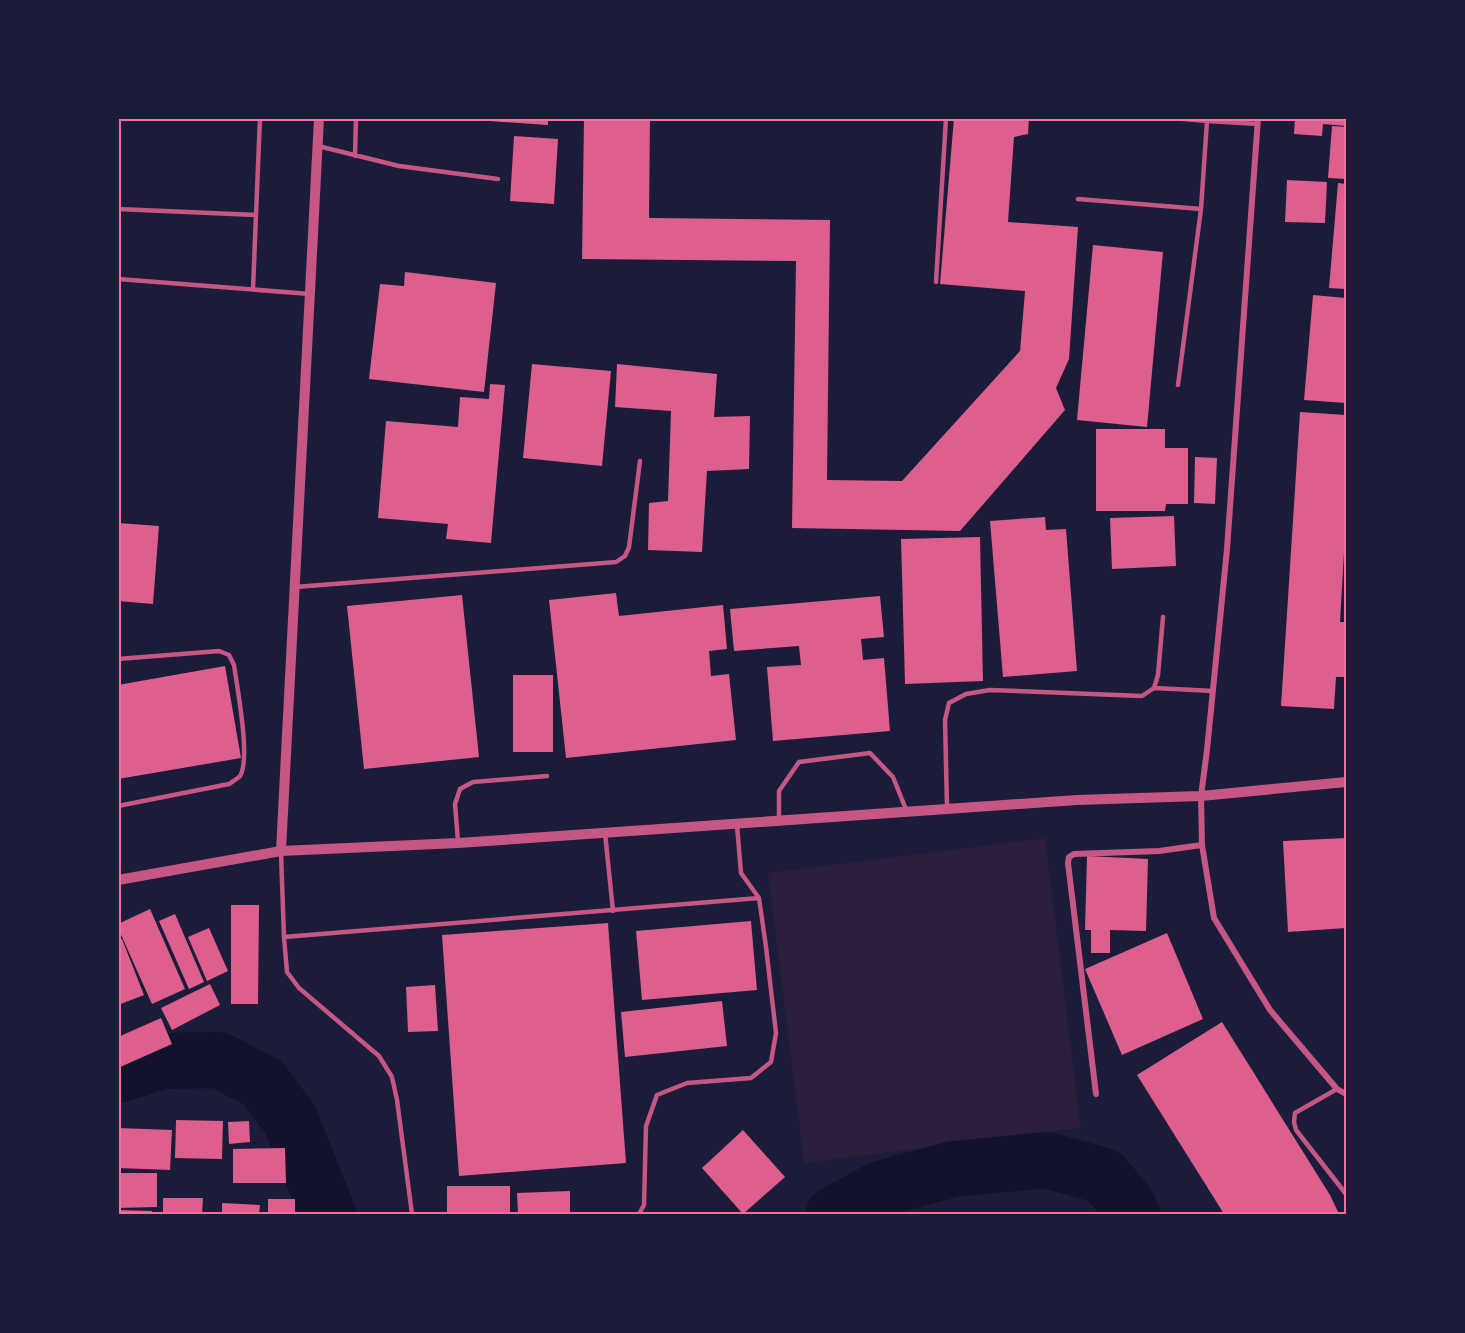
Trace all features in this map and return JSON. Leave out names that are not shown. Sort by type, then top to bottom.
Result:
[{"type":"street","points":[[281,851],[319,118]]},
{"type":"street","points":[[1258,121],[1227,549],[1201,796],[1202,845],[1214,918],[1270,1010],[1337,1089],[1347,1094]]},
{"type":"street","points":[[118,880],[281,851],[458,843],[1077,800],[1201,796],[1347,782]]},
{"type":"street","points":[[1096,1094],[1069,857],[1074,854],[1159,851],[1202,845]]},
{"type":"lane","points":[[253,289],[260,118]]},
{"type":"lane","points":[[355,156],[356,118]]},
{"type":"lane","points":[[936,282],[946,118]]},
{"type":"lane","points":[[1172,118],[1258,121]]},
{"type":"lane","points":[[1178,385],[1201,209],[1207,121]]},
{"type":"lane","points":[[318,146],[399,166],[498,179]]},
{"type":"lane","points":[[1078,199],[1201,209]]},
{"type":"lane","points":[[118,209],[256,215]]},
{"type":"lane","points":[[118,279],[310,294]]},
{"type":"lane","points":[[295,587],[616,562],[625,556],[629,547],[639,461]]},
{"type":"lane","points":[[1154,688],[1158,675],[1163,617]]},
{"type":"lane","points":[[118,659],[219,651],[229,655],[234,665],[244,735],[243,766],[239,777],[229,784],[118,806]]},
{"type":"lane","points":[[947,809],[945,720],[949,703],[966,694],[990,690],[1142,696],[1154,688],[1213,691]]},
{"type":"lane","points":[[779,821],[779,791],[799,762],[870,753],[892,777],[907,812]]},
{"type":"lane","points":[[458,843],[455,804],[460,789],[473,782],[547,776]]},
{"type":"lane","points":[[639,1215],[644,1205],[646,1126],[657,1095],[687,1083],[751,1078],[771,1062],[776,1032],[759,898],[741,873],[736,824]]},
{"type":"lane","points":[[605,832],[614,910]]},
{"type":"lane","points":[[281,851],[287,972],[299,988],[379,1056],[392,1077],[412,1215]]},
{"type":"lane","points":[[284,938],[759,898]]},
{"type":"lane","points":[[1337,1089],[1295,1113],[1294,1122],[1296,1130],[1347,1194]]},
{"type":"shaded area","points":[[1045,838],[1081,1128],[804,1163],[768,873]]},
{"type":"building","points":[[475,118],[548,118],[548,125],[475,120]]},
{"type":"building","points":[[584,118],[650,118],[649,218],[830,220],[827,480],[902,481],[1020,351],[1025,291],[940,284],[954,118],[1029,118],[1028,134],[1014,137],[1008,222],[1078,227],[1069,359],[1056,388],[1065,410],[960,531],[792,528],[796,261],[582,259]]},
{"type":"building","points":[[1295,118],[1346,118],[1346,126],[1323,124],[1322,136],[1294,134]]},
{"type":"building","points":[[1332,126],[1346,127],[1346,179],[1328,178]]},
{"type":"building","points":[[514,136],[558,139],[554,204],[510,201]]},
{"type":"building","points":[[1287,180],[1327,182],[1325,223],[1285,222]]},
{"type":"building","points":[[1338,183],[1346,184],[1346,289],[1329,288]]},
{"type":"building","points":[[1093,245],[1163,252],[1147,427],[1077,420]]},
{"type":"building","points":[[405,272],[496,283],[484,392],[369,379],[380,284],[404,286]]},
{"type":"building","points":[[1313,295],[1346,298],[1346,403],[1304,400]]},
{"type":"building","points":[[532,364],[611,371],[602,466],[523,458]]},
{"type":"building","points":[[617,364],[717,374],[714,417],[750,416],[749,469],[707,471],[702,552],[648,550],[649,503],[668,501],[671,411],[615,407]]},
{"type":"building","points":[[490,384],[505,385],[491,543],[446,539],[448,524],[378,518],[386,421],[458,427],[460,397],[489,399]]},
{"type":"building","points":[[1300,412],[1346,415],[1346,517],[1340,622],[1346,622],[1346,677],[1336,677],[1334,709],[1281,706]]},
{"type":"building","points":[[1096,429],[1165,429],[1165,448],[1188,448],[1188,504],[1166,504],[1165,511],[1096,511]]},
{"type":"building","points":[[1195,457],[1217,458],[1215,504],[1194,503]]},
{"type":"building","points":[[1174,516],[1176,566],[1112,569],[1110,518]]},
{"type":"building","points":[[1045,517],[1046,530],[1066,529],[1077,671],[1003,677],[990,521]]},
{"type":"building","points":[[118,523],[159,526],[153,604],[118,601]]},
{"type":"building","points":[[980,537],[983,681],[905,684],[901,539]]},
{"type":"building","points":[[616,593],[619,616],[723,605],[727,649],[709,651],[711,676],[729,674],[736,740],[566,758],[549,600]]},
{"type":"building","points":[[462,595],[479,757],[364,769],[347,606]]},
{"type":"building","points":[[880,596],[884,637],[861,639],[863,660],[884,658],[890,731],[773,741],[767,667],[801,665],[799,646],[734,651],[730,609]]},
{"type":"building","points":[[225,666],[241,758],[118,779],[118,685]]},
{"type":"building","points":[[513,675],[553,675],[553,752],[513,752]]},
{"type":"building","points":[[1346,838],[1346,928],[1288,932],[1283,841]]},
{"type":"building","points":[[1087,856],[1148,859],[1146,931],[1110,930],[1110,953],[1091,953],[1091,930],[1085,930]]},
{"type":"building","points":[[231,905],[259,905],[258,1004],[231,1004]]},
{"type":"building","points":[[150,909],[185,989],[152,1004],[118,928],[118,924]]},
{"type":"building","points":[[175,914],[204,982],[189,989],[159,921]]},
{"type":"building","points":[[751,921],[757,990],[642,1000],[636,931]]},
{"type":"building","points":[[608,923],[626,1163],[459,1176],[442,935]]},
{"type":"building","points":[[209,928],[228,971],[207,981],[188,937]]},
{"type":"building","points":[[1167,933],[1203,1019],[1122,1055],[1085,969]]},
{"type":"building","points":[[122,939],[144,995],[118,1005],[118,940]]},
{"type":"building","points":[[210,984],[220,1005],[172,1030],[161,1008]]},
{"type":"building","points":[[435,985],[438,1031],[408,1032],[406,987]]},
{"type":"building","points":[[722,1001],[727,1046],[625,1057],[621,1012]]},
{"type":"building","points":[[161,1018],[172,1044],[118,1068],[118,1037]]},
{"type":"building","points":[[1222,1022],[1330,1195],[1339,1214],[1224,1214],[1137,1075]]},
{"type":"building","points":[[176,1120],[223,1121],[222,1159],[175,1158]]},
{"type":"building","points":[[249,1121],[250,1142],[229,1144],[228,1122]]},
{"type":"building","points":[[118,1128],[172,1130],[170,1170],[118,1168]]},
{"type":"building","points":[[743,1130],[785,1177],[743,1214],[702,1168]]},
{"type":"building","points":[[285,1148],[286,1183],[233,1183],[233,1149]]},
{"type":"building","points":[[118,1173],[157,1173],[157,1207],[118,1208]]},
{"type":"building","points":[[447,1186],[510,1186],[510,1214],[447,1214]]},
{"type":"building","points":[[570,1191],[570,1214],[518,1214],[517,1193]]},
{"type":"building","points":[[163,1198],[203,1198],[202,1214],[163,1214]]},
{"type":"building","points":[[268,1199],[295,1199],[295,1213],[268,1213]]},
{"type":"building","points":[[222,1203],[260,1205],[259,1214],[222,1214]]},
{"type":"building","points":[[118,1210],[152,1211],[152,1214],[118,1214]]},
{"type":"waterway","points":[[118,1075],[162,1061],[219,1060],[263,1083],[290,1119],[328,1214]]},
{"type":"waterway","points":[[834,1214],[880,1189],[953,1169],[1047,1160],[1104,1176],[1128,1205],[1132,1214]]}]
